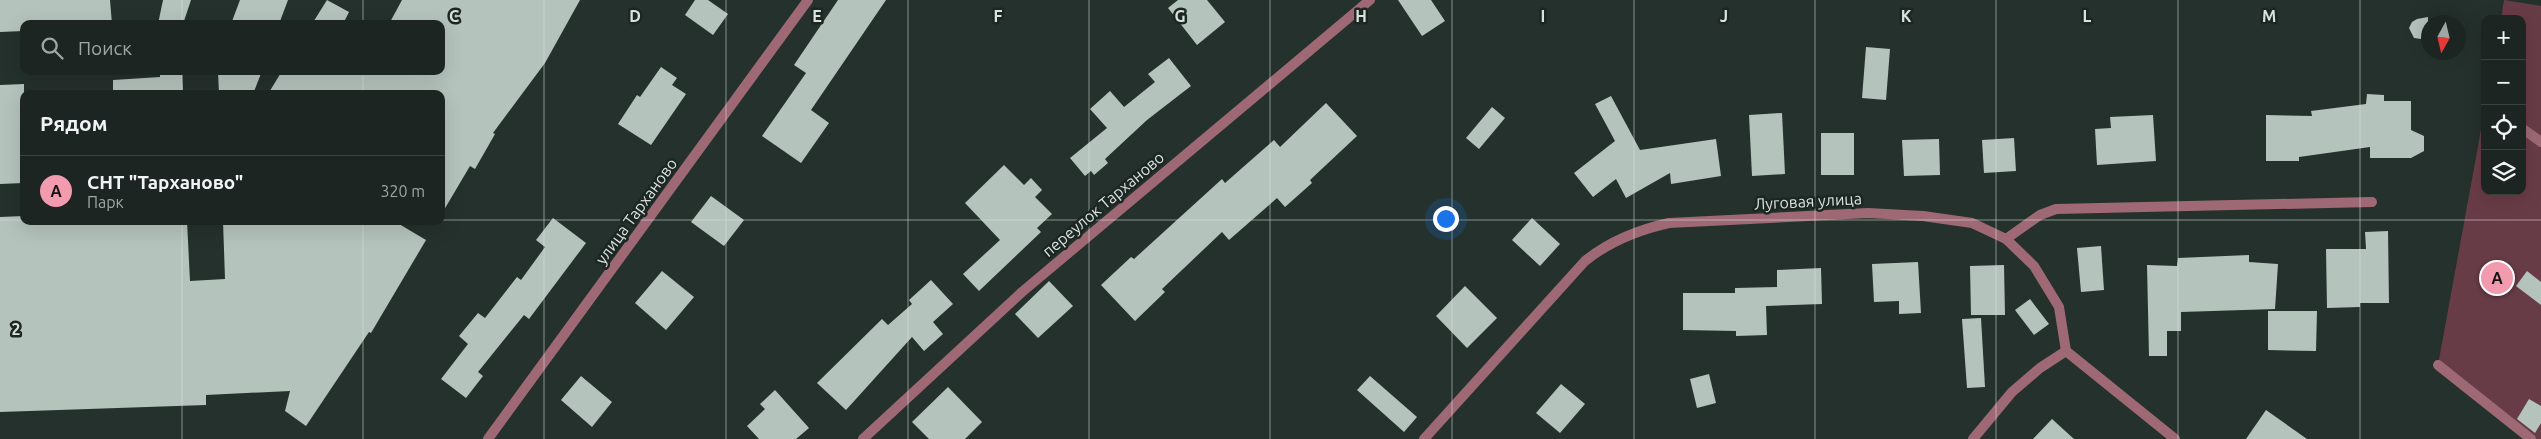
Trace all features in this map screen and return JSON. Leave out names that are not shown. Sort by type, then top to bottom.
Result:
[{"type":"street","name":"улица Тарханово","points":[[488,439],[808,0]]},
{"type":"street","name":"переулок Тарханово","points":[[863,439],[1022,292],[1370,0]]},
{"type":"street","points":[[2526,131],[2541,142]]},
{"type":"street","points":[[2006,238],[2040,216],[2056,209],[2372,202]]},
{"type":"street","name":"Луговая улица","points":[[1424,439],[1585,261],[1604,246],[1645,228],[1669,223],[1868,213],[1923,216],[1972,223],[2006,238],[2034,266],[2059,307],[2066,351]]},
{"type":"street","points":[[1972,439],[2012,392],[2040,368],[2066,351],[2175,439]]},
{"type":"street","points":[[2438,365],[2531,439]]},
{"type":"shaded area","points":[[2504,0],[2541,6],[2541,439],[2531,439],[2438,365],[2481,130],[2481,195],[2526,195],[2526,15],[2502,15]]},
{"type":"building","points":[[0,0],[110,0],[112,20],[20,20],[20,31],[0,32]]},
{"type":"building","points":[[163,0],[191,0],[184,20],[159,20]]},
{"type":"building","points":[[240,0],[288,0],[280,20],[232,20]]},
{"type":"building","points":[[327,0],[349,12],[345,20],[314,20]]},
{"type":"building","points":[[402,0],[580,0],[545,63],[493,133],[495,134],[475,169],[470,166],[445,208],[445,90],[270,90],[280,75],[445,75],[445,20],[391,20]]},
{"type":"building","points":[[695,0],[708,0],[728,14],[713,35],[685,15]]},
{"type":"building","points":[[838,0],[886,0],[811,110],[829,123],[801,163],[762,136],[806,73],[794,65]]},
{"type":"building","points":[[1178,0],[1207,0],[1225,22],[1197,45],[1168,8]]},
{"type":"building","points":[[1398,0],[1431,0],[1445,21],[1422,36]]},
{"type":"building","points":[[2421,18],[2421,39],[2414,38],[2409,28],[2412,22]]},
{"type":"building","points":[[1866,47],[1890,49],[1886,100],[1862,98]]},
{"type":"building","points":[[1169,58],[1191,86],[1147,120],[1105,159],[1108,163],[1094,175],[1091,171],[1085,176],[1070,158],[1107,128],[1090,109],[1110,91],[1124,107],[1155,82],[1148,74]]},
{"type":"building","points":[[661,67],[677,78],[672,85],[686,94],[651,145],[618,124],[637,95],[640,97]]},
{"type":"building","points":[[160,75],[182,75],[183,90],[113,90],[113,80],[160,77]]},
{"type":"building","points":[[218,75],[260,75],[255,90],[219,90]]},
{"type":"building","points":[[24,84],[24,90],[20,90],[20,183],[0,184],[0,85]]},
{"type":"building","points":[[2367,94],[2384,95],[2384,101],[2411,101],[2411,130],[2424,136],[2424,151],[2411,158],[2370,158],[2370,147],[2299,157],[2299,161],[2266,161],[2266,115],[2312,116],[2311,111],[2366,104]]},
{"type":"building","points":[[1611,96],[1640,150],[1716,139],[1721,176],[1671,184],[1670,173],[1626,198],[1616,179],[1593,197],[1574,173],[1615,141],[1595,104]]},
{"type":"building","points":[[1326,103],[1357,136],[1310,180],[1312,183],[1285,207],[1277,198],[1229,240],[1222,232],[1162,289],[1165,292],[1135,321],[1101,285],[1131,257],[1134,259],[1222,179],[1225,183],[1274,140],[1280,147]]},
{"type":"building","points":[[1492,107],[1505,118],[1479,149],[1466,138]]},
{"type":"building","points":[[1782,113],[1785,174],[1752,176],[1749,115]]},
{"type":"building","points":[[2153,115],[2156,161],[2097,165],[2095,129],[2111,128],[2110,117]]},
{"type":"building","points":[[1821,133],[1854,133],[1854,175],[1821,175]]},
{"type":"building","points":[[2014,138],[2016,171],[1984,173],[1982,140]]},
{"type":"building","points":[[1939,139],[1940,175],[1904,176],[1902,140]]},
{"type":"building","points":[[1004,165],[1024,185],[1031,178],[1042,190],[1035,197],[1052,214],[1037,228],[1041,232],[979,291],[963,274],[1000,240],[965,203]]},
{"type":"building","points":[[711,196],[744,220],[724,246],[691,222]]},
{"type":"building","points":[[20,216],[20,225],[187,225],[190,281],[225,279],[223,225],[401,225],[426,240],[371,333],[369,332],[306,426],[285,411],[290,391],[206,395],[206,405],[0,412],[0,217]]},
{"type":"building","points":[[553,218],[586,243],[529,319],[524,315],[478,372],[483,376],[466,398],[441,379],[468,344],[459,336],[478,313],[485,318],[517,277],[521,280],[545,247],[536,240]]},
{"type":"building","points":[[1532,218],[1560,244],[1540,266],[1512,240]]},
{"type":"building","points":[[2388,231],[2389,303],[2360,303],[2360,307],[2327,308],[2326,249],[2366,249],[2365,232]]},
{"type":"building","points":[[2101,246],[2104,290],[2081,292],[2077,248]]},
{"type":"building","points":[[2249,255],[2249,262],[2278,264],[2275,309],[2181,312],[2181,331],[2167,331],[2167,356],[2149,356],[2147,265],[2177,266],[2178,258]]},
{"type":"building","points":[[1918,262],[1921,313],[1899,314],[1899,301],[1874,302],[1872,264]]},
{"type":"building","points":[[2004,265],[2005,315],[1971,315],[1970,266]]},
{"type":"building","points":[[1821,268],[1822,304],[1766,306],[1767,335],[1736,336],[1736,331],[1683,330],[1683,293],[1735,293],[1735,288],[1777,287],[1777,270]]},
{"type":"building","points":[[662,271],[694,297],[666,330],[635,303]]},
{"type":"building","points":[[2527,271],[2541,282],[2541,305],[2516,286]]},
{"type":"building","points":[[931,280],[953,304],[933,322],[943,334],[924,351],[912,337],[846,410],[817,383],[882,319],[888,325],[912,304],[909,300]]},
{"type":"building","points":[[1049,281],[1073,306],[1038,338],[1015,314]]},
{"type":"building","points":[[1465,286],[1497,318],[1467,348],[1436,316]]},
{"type":"building","points":[[2030,299],[2049,324],[2034,335],[2015,310]]},
{"type":"building","points":[[2268,311],[2317,311],[2316,351],[2268,350]]},
{"type":"building","points":[[1981,318],[1985,387],[1967,388],[1962,319]]},
{"type":"building","points":[[1709,374],[1716,403],[1697,408],[1690,379]]},
{"type":"building","points":[[581,376],[612,402],[592,427],[561,400]]},
{"type":"building","points":[[1370,376],[1417,417],[1404,432],[1357,390]]},
{"type":"building","points":[[1561,384],[1585,404],[1560,433],[1536,413]]},
{"type":"building","points":[[948,387],[982,422],[965,439],[929,439],[912,422]]},
{"type":"building","points":[[775,390],[809,428],[796,439],[759,439],[747,426],[765,409],[760,404]]},
{"type":"building","points":[[2529,399],[2541,406],[2541,423],[2535,433],[2517,419]]},
{"type":"building","points":[[2266,410],[2307,439],[2246,439]]},
{"type":"building","points":[[2052,419],[2074,439],[2033,439]]},
{"type":"place","name":"СНТ \"Тарханово\"","points":[[2497,278]]}]
